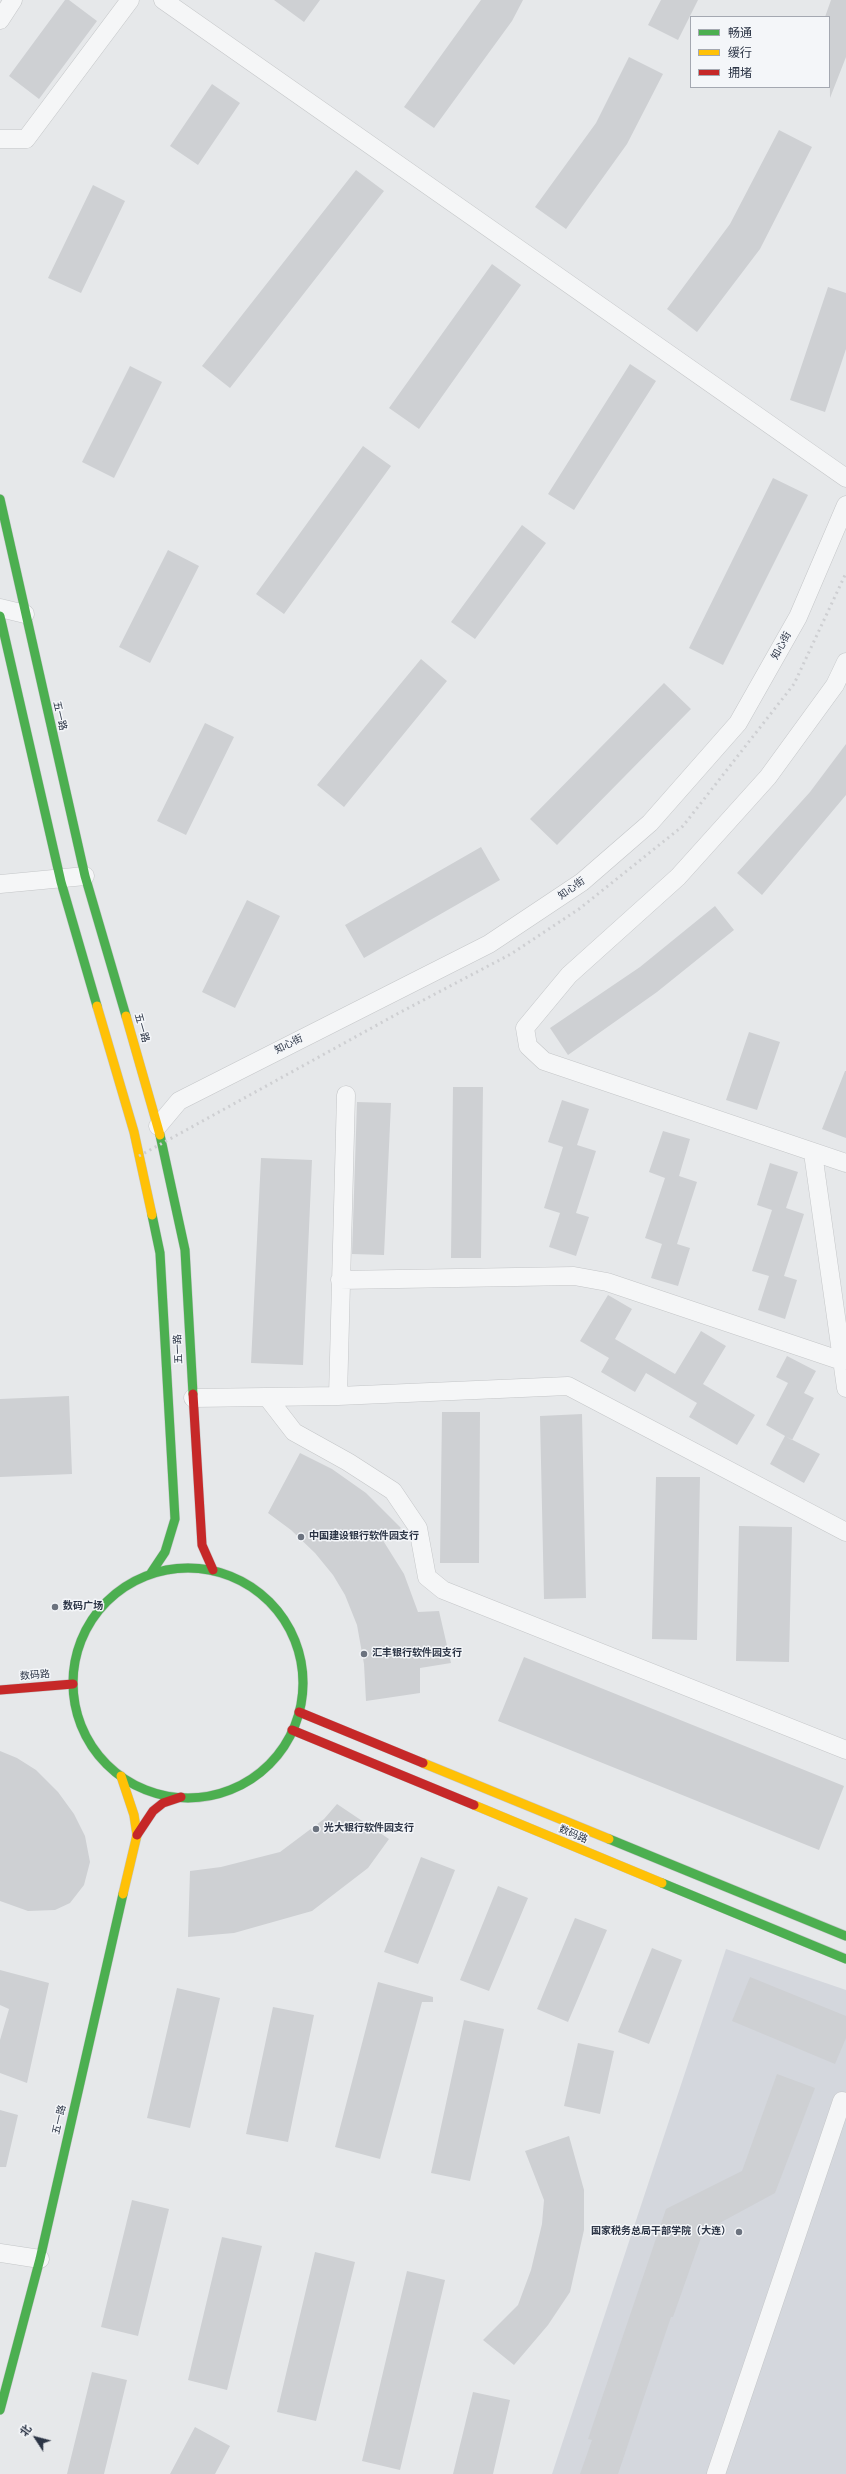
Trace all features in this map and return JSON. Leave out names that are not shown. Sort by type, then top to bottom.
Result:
[{"type":"main road","name":"五一路","points":[[0,499],[85,876],[158,1126],[185,1250],[202,1545],[213,1570]]},
{"type":"main road","name":"五一路","points":[[0,616],[60,878],[134,1132],[160,1253],[175,1519],[165,1552],[151,1574]]},
{"type":"main road","points":[[136,1835],[153,1811],[162,1803],[181,1797],[222,1793],[252,1778],[277,1756],[292,1730],[299,1712],[303,1688],[298,1648],[280,1612],[250,1585],[213,1570],[182,1568],[151,1574],[119,1590],[94,1616],[78,1648],[73,1684],[76,1713],[88,1740],[105,1763],[121,1776],[156,1794],[181,1797]]},
{"type":"main road","name":"数码路","points":[[0,1690],[73,1684]]},
{"type":"main road","name":"数码路","points":[[299,1712],[846,1936]]},
{"type":"main road","name":"数码路","points":[[292,1730],[846,1959]]},
{"type":"main road","points":[[121,1776],[134,1815],[136,1835]]},
{"type":"main road","name":"五一路","points":[[0,2410],[40,2259],[136,1835]]},
{"type":"street","points":[[0,20],[13,0]]},
{"type":"street","points":[[0,139],[26,139],[130,0]]},
{"type":"street","points":[[163,0],[846,478]]},
{"type":"street","name":"知心街","points":[[158,1126],[179,1101],[489,944],[582,882],[650,823],[738,723],[798,617],[846,505]]},
{"type":"street","points":[[0,608],[25,614]]},
{"type":"street","points":[[846,662],[840,688],[763,783],[678,877],[569,975],[525,1028],[528,1046],[544,1061],[846,1163]]},
{"type":"street","points":[[0,884],[85,876]]},
{"type":"street","points":[[338,1396],[346,1095]]},
{"type":"street","points":[[813,1153],[846,1388]]},
{"type":"street","points":[[340,1280],[574,1276],[607,1282],[842,1362]]},
{"type":"street","points":[[193,1398],[338,1396],[568,1386],[846,1532]]},
{"type":"street","points":[[267,1397],[294,1432],[348,1462],[393,1491],[418,1528],[427,1577],[443,1590],[846,1750]]},
{"type":"street","points":[[716,2474],[842,2101],[846,2102]]},
{"type":"street","points":[[0,2253],[40,2259]]},
{"type":"shaded area","name":"国家税务总局干部学院（大连）","points":[[726,1949],[846,1990],[846,2474],[552,2474]]},
{"type":"building","points":[[65,0],[69,0],[97,21],[39,99],[9,76]]},
{"type":"building","points":[[274,0],[320,0],[304,22]]},
{"type":"building","points":[[481,0],[523,0],[512,21],[434,128],[404,107]]},
{"type":"building","points":[[661,0],[698,0],[678,40],[648,25]]},
{"type":"building","points":[[831,0],[846,0],[846,57],[830,98],[830,16],[825,16]]},
{"type":"building","points":[[629,57],[663,74],[627,144],[566,229],[535,207],[596,123]]},
{"type":"building","points":[[212,84],[240,103],[198,165],[170,146]]},
{"type":"building","points":[[779,130],[812,147],[760,249],[697,332],[667,309],[730,224]]},
{"type":"building","points":[[356,170],[384,191],[230,388],[202,366]]},
{"type":"building","points":[[93,185],[125,201],[81,293],[48,278]]},
{"type":"building","points":[[492,264],[521,285],[419,429],[389,408]]},
{"type":"building","points":[[828,287],[846,293],[846,349],[825,412],[790,400]]},
{"type":"building","points":[[630,364],[656,381],[574,510],[548,494]]},
{"type":"building","points":[[130,366],[162,382],[114,478],[82,462]]},
{"type":"building","points":[[363,446],[391,466],[284,614],[256,594]]},
{"type":"building","points":[[773,478],[808,495],[723,665],[689,648]]},
{"type":"building","points":[[522,525],[546,543],[475,639],[451,622]]},
{"type":"building","points":[[168,550],[199,566],[150,663],[119,647]]},
{"type":"building","points":[[421,659],[447,681],[344,807],[317,785]]},
{"type":"building","points":[[664,683],[691,709],[557,845],[530,819]]},
{"type":"building","points":[[205,723],[234,737],[186,835],[157,821]]},
{"type":"building","points":[[846,744],[846,795],[762,895],[737,873],[810,792]]},
{"type":"building","points":[[481,847],[500,880],[364,958],[345,925]]},
{"type":"building","points":[[247,900],[280,916],[235,1008],[202,992]]},
{"type":"building","points":[[715,906],[734,930],[657,992],[568,1055],[550,1028],[640,967]]},
{"type":"building","points":[[749,1032],[780,1042],[757,1110],[726,1100]]},
{"type":"building","points":[[846,1071],[846,1138],[822,1129]]},
{"type":"building","points":[[453,1087],[483,1087],[481,1258],[451,1258]]},
{"type":"building","points":[[562,1100],[589,1109],[577,1145],[596,1151],[576,1213],[589,1217],[576,1256],[549,1247],[560,1213],[544,1208],[563,1147],[548,1142]]},
{"type":"building","points":[[357,1102],[391,1103],[384,1255],[352,1254]]},
{"type":"building","points":[[663,1131],[690,1139],[679,1176],[697,1182],[677,1244],[690,1248],[678,1286],[651,1278],[662,1244],[645,1238],[665,1178],[649,1172]]},
{"type":"building","points":[[261,1158],[312,1160],[303,1365],[251,1363]]},
{"type":"building","points":[[770,1163],[798,1172],[786,1208],[804,1214],[784,1276],[797,1280],[785,1319],[758,1310],[769,1276],[752,1271],[772,1210],[757,1205]]},
{"type":"building","points":[[608,1295],[632,1309],[615,1339],[675,1374],[701,1331],[726,1346],[703,1384],[755,1415],[737,1445],[689,1417],[697,1403],[646,1373],[635,1392],[601,1372],[609,1358],[580,1341]]},
{"type":"building","points":[[787,1356],[816,1371],[804,1393],[814,1398],[792,1440],[766,1425],[788,1383],[776,1377]]},
{"type":"building","points":[[69,1396],[72,1474],[0,1477],[0,1399]]},
{"type":"building","points":[[442,1412],[480,1412],[479,1563],[440,1563]]},
{"type":"building","points":[[582,1414],[586,1598],[544,1599],[540,1416]]},
{"type":"building","points":[[785,1436],[820,1454],[804,1483],[770,1464]]},
{"type":"building","points":[[300,1453],[332,1469],[366,1493],[401,1528],[384,1542],[404,1574],[418,1612],[439,1611],[451,1663],[420,1668],[420,1693],[366,1701],[364,1664],[357,1625],[345,1595],[333,1575],[315,1553],[291,1530],[268,1513]]},
{"type":"building","points":[[656,1477],[700,1477],[697,1640],[652,1639]]},
{"type":"building","points":[[739,1526],[792,1527],[789,1662],[736,1661]]},
{"type":"building","points":[[524,1657],[844,1786],[819,1850],[498,1721]]},
{"type":"building","points":[[0,1751],[17,1758],[36,1770],[58,1792],[74,1814],[85,1836],[90,1862],[84,1885],[70,1903],[55,1910],[28,1911],[0,1901]]},
{"type":"building","points":[[337,1804],[389,1839],[368,1868],[312,1911],[234,1933],[188,1937],[190,1871],[221,1867],[280,1852],[324,1819]]},
{"type":"building","points":[[421,1857],[455,1870],[418,1964],[384,1952]]},
{"type":"building","points":[[498,1886],[528,1898],[489,1991],[460,1980]]},
{"type":"building","points":[[575,1918],[607,1930],[568,2022],[537,2009]]},
{"type":"building","points":[[652,1948],[682,1960],[649,2044],[618,2032]]},
{"type":"building","points":[[0,1970],[49,1983],[27,2083],[0,2073],[0,2040],[9,2009],[0,2005]]},
{"type":"building","points":[[750,1977],[846,2016],[846,2038],[835,2064],[732,2021]]},
{"type":"building","points":[[378,1982],[433,1997],[433,2002],[422,2002],[380,2159],[335,2147]]},
{"type":"building","points":[[177,1988],[220,1998],[190,2128],[147,2118]]},
{"type":"building","points":[[273,2007],[314,2015],[288,2142],[246,2134]]},
{"type":"building","points":[[464,2020],[504,2029],[470,2181],[431,2173]]},
{"type":"building","points":[[578,2043],[614,2051],[600,2114],[564,2106]]},
{"type":"building","points":[[777,2074],[815,2088],[775,2193],[703,2232],[673,2317],[671,2317],[618,2474],[580,2474],[592,2440],[588,2439],[666,2209],[742,2171]]},
{"type":"building","points":[[0,2110],[18,2115],[6,2167],[0,2167]]},
{"type":"building","points":[[569,2136],[584,2190],[584,2230],[570,2292],[548,2325],[514,2365],[483,2340],[518,2305],[531,2270],[542,2224],[544,2200],[525,2151]]},
{"type":"building","points":[[132,2200],[169,2209],[138,2336],[101,2327]]},
{"type":"building","points":[[222,2237],[262,2246],[227,2390],[188,2380]]},
{"type":"building","points":[[315,2252],[355,2262],[316,2421],[277,2412]]},
{"type":"building","points":[[407,2271],[445,2280],[400,2470],[362,2461]]},
{"type":"building","points":[[92,2372],[127,2380],[104,2474],[67,2474]]},
{"type":"building","points":[[473,2392],[510,2400],[493,2474],[453,2474]]},
{"type":"building","points":[[195,2427],[230,2446],[215,2474],[170,2474]]},
{"type":"railway","points":[[139,1156],[397,1014],[511,954],[579,909],[683,826],[794,684],[846,573]]},
{"type":"traffic: fast","points":[[0,499],[85,876],[126,1016]]},
{"type":"traffic: fast","points":[[0,616],[61,882],[97,1006]]},
{"type":"traffic: fast","points":[[160,1135],[185,1250],[193,1394]]},
{"type":"traffic: fast","points":[[151,1573],[165,1552],[175,1519],[160,1253],[152,1215]]},
{"type":"traffic: fast","points":[[188,1568],[221,1573],[232,1577],[261,1594],[277,1610],[289,1629],[298,1650],[303,1683],[298,1716],[294,1727],[277,1756],[261,1772],[242,1784],[221,1793],[188,1798],[155,1793],[144,1789],[115,1772],[99,1756],[87,1737],[78,1716],[73,1683],[78,1650],[82,1639],[99,1610],[115,1594],[134,1582],[155,1573],[188,1568]]},
{"type":"traffic: fast","points":[[609,1839],[846,1936]]},
{"type":"traffic: fast","points":[[662,1883],[846,1959]]},
{"type":"traffic: fast","points":[[0,2410],[40,2259],[123,1894]]},
{"type":"traffic: slow","points":[[97,1006],[134,1132],[152,1215]]},
{"type":"traffic: slow","points":[[126,1016],[160,1135]]},
{"type":"traffic: slow","points":[[423,1763],[609,1839]]},
{"type":"traffic: slow","points":[[121,1776],[134,1815],[137,1835],[123,1894]]},
{"type":"traffic: slow","points":[[474,1805],[662,1883]]},
{"type":"traffic: jam","points":[[193,1394],[202,1545],[213,1570]]},
{"type":"traffic: jam","points":[[0,1690],[73,1684]]},
{"type":"traffic: jam","points":[[299,1712],[423,1763]]},
{"type":"traffic: jam","points":[[292,1730],[474,1805]]},
{"type":"traffic: jam","points":[[137,1835],[153,1811],[163,1803],[181,1797]]},
{"type":"place","name":"中国建设银行软件园支行","points":[[301,1537]]},
{"type":"place","name":"数码广场","points":[[55,1607]]},
{"type":"place","name":"汇丰银行软件园支行","points":[[364,1654]]},
{"type":"place","name":"光大银行软件园支行","points":[[316,1829]]},
{"type":"place","name":"国家税务总局干部学院（大连）","points":[[739,2232]]}]
